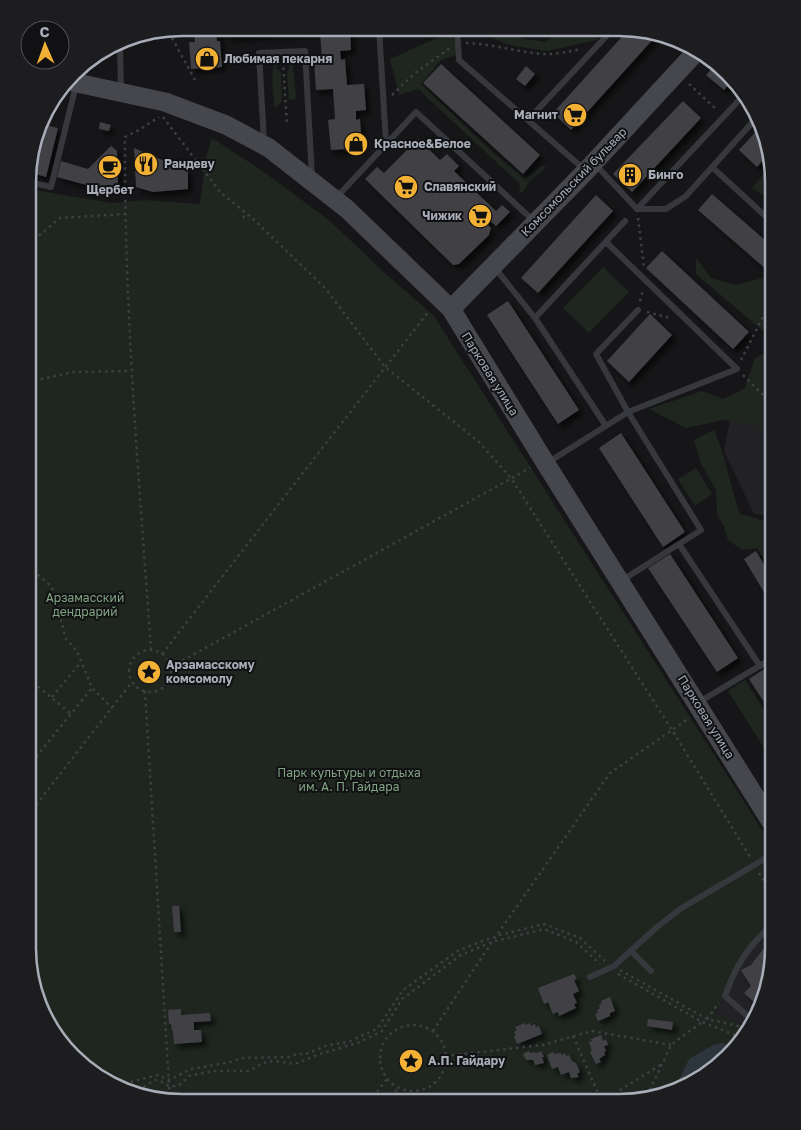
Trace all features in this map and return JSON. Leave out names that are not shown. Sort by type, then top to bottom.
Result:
[{"type":"street","name":"Комсомольский бульвар","points":[[451,309],[590,167],[692,56]]},
{"type":"street","name":"Парковая улица","points":[[75,83],[165,102],[226,125],[264,146],[312,180],[347,209],[451,309],[538,466],[620,582],[693,711],[764,796]]},
{"type":"lane","points":[[380,36],[386,143]]},
{"type":"lane","points":[[458,36],[459,60],[528,120],[590,167],[637,209],[666,209],[686,196],[752,123]]},
{"type":"lane","points":[[528,120],[606,36]]},
{"type":"lane","points":[[120,50],[121,92]]},
{"type":"lane","points":[[264,146],[259,53],[305,52],[312,180]]},
{"type":"lane","points":[[36,184],[51,187],[71,88]]},
{"type":"lane","points":[[637,209],[739,100]]},
{"type":"lane","points":[[335,199],[416,112],[536,222]]},
{"type":"lane","points":[[712,168],[765,215]]},
{"type":"lane","points":[[536,318],[625,221]]},
{"type":"lane","points":[[538,466],[628,412],[737,369],[606,242]]},
{"type":"lane","points":[[493,265],[536,318],[606,426]]},
{"type":"lane","points":[[620,582],[701,530],[628,412],[596,354],[638,310]]},
{"type":"lane","points":[[679,544],[760,666]]},
{"type":"lane","points":[[693,711],[764,663]]},
{"type":"lane","points":[[590,977],[611,968],[680,909],[764,859]]},
{"type":"lane","points":[[748,1016],[725,996],[733,973],[755,940],[764,932]]},
{"type":"lane","points":[[631,951],[651,971]]},
{"type":"path","points":[[172,38],[195,80]]},
{"type":"path","points":[[384,102],[415,73],[458,42],[489,44],[518,51],[546,54],[596,47]]},
{"type":"path","points":[[282,52],[287,126]]},
{"type":"path","points":[[689,84],[724,116]]},
{"type":"path","points":[[151,650],[132,371],[125,214],[125,137],[162,115],[220,192],[246,213],[325,288],[385,367],[478,441],[511,478],[672,730],[764,881]]},
{"type":"path","points":[[637,209],[646,282],[638,310],[688,322]]},
{"type":"path","points":[[243,218],[246,213]]},
{"type":"path","points":[[36,238],[60,218],[125,214]]},
{"type":"path","points":[[162,654],[429,310]]},
{"type":"path","points":[[765,315],[737,369],[765,397]]},
{"type":"path","points":[[36,380],[73,372],[132,371]]},
{"type":"path","points":[[170,667],[511,478],[538,466]]},
{"type":"path","points":[[36,573],[52,588],[66,639],[77,651],[92,688],[112,708]]},
{"type":"path","points":[[151,650],[162,654],[169,662],[171,676],[162,688],[156,691],[145,691],[132,682],[129,674],[131,661],[141,652],[151,650]]},
{"type":"path","points":[[52,698],[82,662]]},
{"type":"path","points":[[36,805],[132,682]]},
{"type":"path","points":[[36,685],[71,714]]},
{"type":"path","points":[[36,757],[92,688]]},
{"type":"path","points":[[145,691],[170,1093]]},
{"type":"path","points":[[433,1032],[496,936],[610,773],[672,730],[693,711]]},
{"type":"path","points":[[169,1080],[191,1069],[223,1064],[240,1058],[288,1057],[306,1054],[328,1045],[348,1042],[377,1029],[403,990],[459,950],[496,936],[544,924],[580,938],[611,968],[702,1022],[736,1035]]},
{"type":"path","points":[[141,1088],[155,1080],[169,1086],[180,1084],[189,1076],[214,1070],[249,1071],[273,1060],[295,1064],[360,1042],[382,1031],[402,998],[461,956],[492,942],[544,929],[576,942],[601,964],[707,1019],[741,1027]]},
{"type":"path","points":[[649,1091],[671,1045],[707,1019],[725,996]]},
{"type":"path","points":[[411,1025],[422,1026],[433,1032],[440,1039],[445,1056],[444,1070],[438,1079],[430,1086],[420,1090],[409,1091],[398,1088],[383,1073],[380,1063],[380,1052],[388,1036],[400,1028],[411,1025]]},
{"type":"path","points":[[382,1031],[388,1036]]},
{"type":"path","points":[[445,1056],[543,1045],[592,1031],[671,1045]]},
{"type":"path","points":[[573,1036],[598,1094]]},
{"type":"path","points":[[618,1094],[620,1090],[662,1064]]},
{"type":"path","points":[[126,1083],[158,1075],[169,1080]]},
{"type":"path","points":[[375,1094],[387,1078]]},
{"type":"path","points":[[393,1094],[398,1088]]},
{"type":"shaded area","points":[[731,415],[765,419],[765,516],[754,514],[724,451]]},
{"type":"shaded area","points":[[764,935],[762,976],[757,995],[743,1024],[715,1015],[733,973]]},
{"type":"shaded area","points":[[722,1043],[728,1045],[700,1069],[678,1081],[689,1059],[713,1045]]},
{"type":"green space","points":[[441,36],[452,36],[462,53],[441,60],[421,84],[495,154],[525,179],[542,165],[546,168],[530,181],[523,192],[519,193],[520,184],[418,89],[399,95],[390,59]]},
{"type":"green space","points":[[490,36],[508,36],[545,42],[554,36],[599,36],[597,40],[547,51],[508,45]]},
{"type":"green space","points":[[279,56],[276,67],[281,73],[282,101],[275,109],[273,72],[274,65]]},
{"type":"green space","points":[[286,56],[290,58],[293,65],[296,99],[289,100],[287,73],[290,65],[286,60]]},
{"type":"green space","name":"Парк культуры и отдыха им. А. П. Гайдара","points":[[212,138],[264,172],[330,221],[434,316],[764,833],[764,935],[733,973],[715,1014],[743,1024],[729,1044],[715,1058],[683,1079],[657,1089],[619,1094],[163,1093],[126,1083],[101,1069],[72,1044],[51,1012],[39,976],[36,948],[36,190],[112,203],[144,200],[200,204],[206,157]]},
{"type":"green space","points":[[765,173],[765,196],[752,188]]},
{"type":"green space","points":[[696,258],[711,278],[736,285],[765,277],[765,332],[696,274]]},
{"type":"green space","points":[[603,267],[629,292],[589,333],[563,308]]},
{"type":"green space","points":[[765,353],[765,426],[724,420],[686,428],[649,409],[702,391],[723,399],[745,388],[755,358]]},
{"type":"green space","points":[[714,430],[740,514],[765,521],[765,561],[757,548],[742,550],[728,540],[724,526],[717,515],[716,490],[701,464],[694,440]]},
{"type":"green space","points":[[696,468],[712,494],[695,506],[678,479]]},
{"type":"green space","points":[[745,680],[764,710],[764,748],[728,691]]},
{"type":"building","points":[[195,36],[216,36],[217,41],[220,41],[222,67],[191,69],[189,42],[195,42]]},
{"type":"building","points":[[320,36],[350,36],[351,50],[340,51],[341,60],[345,59],[347,85],[364,84],[366,110],[356,111],[356,120],[360,119],[362,148],[331,150],[328,120],[335,119],[333,89],[316,90],[314,61],[322,61]]},
{"type":"building","points":[[622,36],[652,40],[571,130],[553,113]]},
{"type":"building","points":[[441,64],[540,155],[523,174],[423,83]]},
{"type":"building","points":[[526,66],[535,74],[525,86],[516,79]]},
{"type":"building","points":[[711,69],[728,85],[724,90],[706,75]]},
{"type":"building","points":[[683,101],[701,118],[632,192],[613,174]]},
{"type":"building","points":[[100,122],[111,125],[109,131],[99,129]]},
{"type":"building","points":[[47,125],[58,128],[46,177],[36,174],[39,154]]},
{"type":"building","points":[[756,132],[763,159],[757,167],[739,150]]},
{"type":"building","points":[[418,139],[440,160],[447,154],[459,166],[454,171],[496,211],[502,205],[510,212],[496,226],[488,219],[485,222],[491,228],[489,235],[459,264],[453,265],[365,179],[377,167],[384,173]]},
{"type":"building","points":[[111,146],[117,151],[118,188],[90,186],[57,177],[61,161],[88,169]]},
{"type":"building","points":[[134,148],[188,171],[188,189],[153,192],[136,187]]},
{"type":"building","points":[[712,194],[765,240],[765,268],[698,210]]},
{"type":"building","points":[[596,195],[613,211],[538,293],[521,278]]},
{"type":"building","points":[[662,251],[749,332],[733,349],[646,268]]},
{"type":"building","points":[[508,301],[579,410],[558,424],[487,315]]},
{"type":"building","points":[[650,314],[672,335],[629,382],[607,361]]},
{"type":"building","points":[[621,433],[685,532],[663,547],[599,448]]},
{"type":"building","points":[[756,551],[765,566],[764,593],[744,559]]},
{"type":"building","points":[[670,554],[738,658],[717,672],[648,568]]},
{"type":"building","points":[[764,669],[764,703],[749,679]]},
{"type":"building","points":[[172,906],[179,906],[181,932],[174,932]]},
{"type":"building","points":[[764,948],[762,976],[754,1002],[744,993],[751,986],[741,970],[751,965]]},
{"type":"building","points":[[574,974],[577,979],[574,980],[579,991],[573,994],[577,1003],[574,1004],[576,1008],[559,1016],[558,1012],[553,1014],[548,1002],[544,1004],[538,988]]},
{"type":"building","points":[[610,997],[615,1011],[610,1013],[610,1016],[598,1021],[595,1014],[598,1013],[597,1010],[600,1008],[601,1001]]},
{"type":"building","points":[[181,1009],[181,1015],[210,1013],[211,1021],[194,1022],[194,1030],[201,1030],[202,1042],[174,1044],[168,1010]]},
{"type":"building","points":[[648,1019],[673,1022],[672,1030],[647,1026]]},
{"type":"building","points":[[525,1023],[525,1025],[530,1023],[531,1026],[535,1024],[536,1027],[539,1026],[542,1034],[517,1044],[514,1036],[516,1036],[514,1032],[517,1030],[515,1027]]},
{"type":"building","points":[[601,1035],[603,1041],[606,1039],[608,1045],[604,1046],[606,1051],[604,1052],[605,1055],[599,1059],[601,1062],[596,1064],[590,1052],[592,1051],[589,1042],[592,1041],[591,1039]]},
{"type":"building","points":[[529,1051],[530,1053],[537,1053],[541,1051],[544,1063],[535,1065],[533,1060],[526,1060],[523,1054]]},
{"type":"building","points":[[553,1052],[554,1054],[561,1053],[562,1055],[565,1053],[566,1056],[569,1055],[572,1061],[576,1063],[580,1072],[577,1074],[579,1077],[571,1078],[569,1072],[561,1075],[558,1067],[552,1069],[547,1055]]},
{"type":"place","name":"Любимая пекарня","points":[[207,59]]},
{"type":"place","name":"Магнит","points":[[575,115]]},
{"type":"place","name":"Красное&Белое","points":[[356,144]]},
{"type":"place","name":"Рандеву","points":[[146,164]]},
{"type":"place","name":"Щербет","points":[[110,167]]},
{"type":"place","name":"Бинго","points":[[630,175]]},
{"type":"place","name":"Славянский","points":[[406,187]]},
{"type":"place","name":"Чижик","points":[[480,216]]},
{"type":"place","name":"Арзамасскому комсомолу","points":[[149,672]]},
{"type":"place","name":"А.П. Гайдару","points":[[411,1061]]},
{"type":"park label","name":"Арзамасский дендрарий","points":[[85,605]]}]
